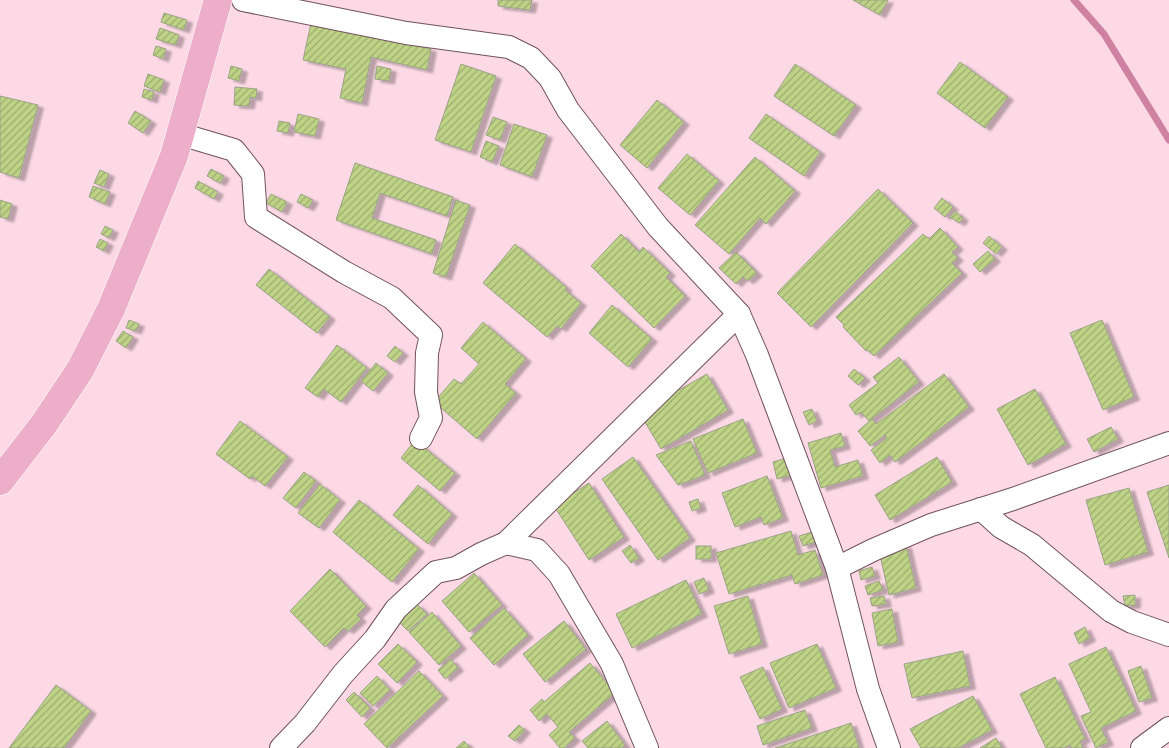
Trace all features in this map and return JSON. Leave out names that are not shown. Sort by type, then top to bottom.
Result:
[{"type":"main road","points":[[0,481],[44,424],[80,370],[112,309],[174,156],[218,0]]},
{"type":"street","points":[[243,0],[406,33],[509,47],[531,58],[550,78],[568,110],[658,227],[739,314],[757,354],[837,568],[868,689],[889,748]]},
{"type":"street","points":[[180,134],[234,150],[253,174],[256,217],[330,263],[392,298],[431,335],[427,353],[426,392],[431,418],[421,438]]},
{"type":"street","points":[[281,748],[375,639],[396,609],[436,572],[456,568],[506,543],[739,314]]},
{"type":"street","points":[[837,568],[930,525],[1169,443]]},
{"type":"street","points":[[981,509],[1001,527],[1032,544],[1111,611],[1132,622],[1169,635]]},
{"type":"street","points":[[506,543],[536,550],[559,574],[612,664],[647,748]]},
{"type":"street","points":[[1142,748],[1166,737]]},
{"type":"building","points":[[498,0],[532,0],[530,10],[498,6]]},
{"type":"building","points":[[853,0],[888,0],[880,15]]},
{"type":"building","points":[[164,13],[187,20],[184,30],[161,22]]},
{"type":"building","points":[[311,23],[431,49],[427,70],[371,57],[362,103],[340,98],[346,69],[303,60]]},
{"type":"building","points":[[160,28],[179,35],[176,45],[156,39]]},
{"type":"building","points":[[156,46],[166,49],[163,59],[153,55]]},
{"type":"building","points":[[960,62],[1008,97],[985,128],[937,93]]},
{"type":"building","points":[[461,64],[496,76],[471,152],[435,140]]},
{"type":"building","points":[[795,64],[856,105],[834,136],[774,96]]},
{"type":"building","points":[[231,66],[242,69],[239,81],[228,78]]},
{"type":"building","points":[[377,66],[391,69],[389,81],[375,79]]},
{"type":"building","points":[[148,74],[164,80],[160,92],[144,86]]},
{"type":"building","points":[[235,87],[257,89],[256,98],[250,97],[249,106],[234,105]]},
{"type":"building","points":[[144,89],[154,92],[152,100],[142,97]]},
{"type":"building","points":[[0,96],[38,105],[19,178],[0,172]]},
{"type":"building","points":[[657,100],[684,122],[647,168],[620,145]]},
{"type":"building","points":[[135,111],[151,121],[143,133],[128,123]]},
{"type":"building","points":[[298,114],[319,119],[315,136],[294,132]]},
{"type":"building","points":[[766,114],[820,152],[804,176],[749,138]]},
{"type":"building","points":[[493,117],[507,122],[500,140],[486,135]]},
{"type":"building","points":[[279,121],[290,123],[288,133],[277,131]]},
{"type":"building","points":[[514,124],[547,135],[532,177],[500,165]]},
{"type":"building","points":[[486,141],[499,146],[492,162],[480,157]]},
{"type":"building","points":[[687,154],[719,181],[690,215],[658,188]]},
{"type":"building","points":[[755,157],[795,191],[766,224],[760,218],[729,254],[695,225]]},
{"type":"building","points":[[355,163],[453,197],[447,216],[380,193],[372,218],[436,240],[432,254],[336,220]]},
{"type":"building","points":[[211,169],[224,176],[220,183],[207,176]]},
{"type":"building","points":[[100,170],[109,174],[104,187],[94,183]]},
{"type":"building","points":[[198,181],[218,192],[214,199],[195,188]]},
{"type":"building","points":[[93,186],[110,192],[105,204],[89,197]]},
{"type":"building","points":[[878,189],[913,223],[811,327],[777,293]]},
{"type":"building","points":[[271,194],[287,202],[282,212],[266,203]]},
{"type":"building","points":[[301,194],[313,200],[308,208],[297,202]]},
{"type":"building","points":[[942,198],[953,207],[945,217],[934,208]]},
{"type":"building","points":[[0,200],[12,204],[8,219],[0,217]]},
{"type":"building","points":[[456,200],[470,205],[446,277],[433,273]]},
{"type":"building","points":[[955,211],[963,218],[959,223],[950,217]]},
{"type":"building","points":[[105,226],[113,230],[109,238],[101,234]]},
{"type":"building","points":[[940,228],[958,247],[952,252],[958,258],[952,263],[962,273],[874,356],[868,350],[866,351],[836,317],[923,234],[929,239]]},
{"type":"building","points":[[621,234],[639,252],[643,247],[670,273],[666,277],[685,296],[654,328],[591,266]]},
{"type":"building","points":[[989,236],[1002,247],[996,254],[983,243]]},
{"type":"building","points":[[100,239],[108,243],[104,251],[96,247]]},
{"type":"building","points":[[515,244],[567,288],[565,290],[581,303],[561,329],[557,326],[547,337],[483,283]]},
{"type":"building","points":[[988,251],[995,259],[980,272],[973,264]]},
{"type":"building","points":[[736,252],[757,273],[748,281],[743,277],[736,284],[719,268]]},
{"type":"building","points":[[269,269],[330,317],[317,333],[256,285]]},
{"type":"building","points":[[612,305],[652,339],[628,367],[589,333]]},
{"type":"building","points":[[129,320],[139,324],[136,331],[126,328]]},
{"type":"building","points":[[1102,320],[1134,397],[1103,410],[1070,333]]},
{"type":"building","points":[[483,322],[526,359],[505,384],[516,393],[477,439],[434,402],[454,379],[461,384],[479,364],[461,348]]},
{"type":"building","points":[[123,331],[133,337],[126,348],[116,341]]},
{"type":"building","points":[[337,345],[367,368],[341,402],[324,389],[318,397],[305,388]]},
{"type":"building","points":[[395,346],[403,353],[395,362],[387,356]]},
{"type":"building","points":[[899,357],[919,382],[869,421],[861,412],[856,415],[849,405],[878,383],[873,377]]},
{"type":"building","points":[[376,363],[388,373],[373,391],[361,381]]},
{"type":"building","points":[[854,369],[865,378],[858,385],[848,376]]},
{"type":"building","points":[[707,374],[728,410],[661,449],[642,417],[678,388],[679,390]]},
{"type":"building","points":[[944,374],[969,407],[895,462],[890,455],[880,463],[871,450],[887,438],[885,435],[870,446],[858,431],[872,419],[876,424]]},
{"type":"building","points":[[1035,389],[1066,444],[1028,465],[997,409]]},
{"type":"building","points":[[812,409],[817,421],[809,425],[803,412]]},
{"type":"building","points":[[743,419],[757,453],[708,473],[693,439]]},
{"type":"building","points":[[240,421],[288,457],[265,486],[252,476],[250,479],[216,454]]},
{"type":"building","points":[[1111,427],[1118,439],[1094,452],[1087,439]]},
{"type":"building","points":[[841,433],[845,446],[830,450],[835,467],[858,460],[863,476],[821,488],[808,443]]},
{"type":"building","points":[[415,440],[455,473],[440,491],[401,458]]},
{"type":"building","points":[[691,441],[705,475],[678,485],[656,455]]},
{"type":"building","points":[[633,457],[690,538],[658,560],[602,479]]},
{"type":"building","points":[[937,457],[952,482],[890,520],[875,495]]},
{"type":"building","points":[[787,458],[792,475],[777,479],[773,462]]},
{"type":"building","points":[[304,472],[316,481],[296,508],[283,498]]},
{"type":"building","points":[[767,476],[783,518],[764,525],[761,517],[735,527],[722,493]]},
{"type":"building","points":[[589,483],[624,537],[589,560],[554,506]]},
{"type":"building","points":[[320,484],[340,500],[319,528],[298,513]]},
{"type":"building","points":[[418,485],[452,514],[428,544],[393,515]]},
{"type":"building","points":[[1169,485],[1169,558],[1147,492]]},
{"type":"building","points":[[1129,488],[1148,552],[1105,565],[1086,500]]},
{"type":"building","points":[[698,499],[701,508],[692,511],[689,502]]},
{"type":"building","points":[[359,500],[419,549],[392,582],[333,532]]},
{"type":"building","points":[[791,531],[798,555],[815,550],[823,575],[795,584],[792,575],[729,594],[716,553]]},
{"type":"building","points":[[812,532],[815,542],[803,546],[799,536]]},
{"type":"building","points":[[630,545],[639,558],[631,563],[622,551]]},
{"type":"building","points":[[906,545],[916,588],[889,595],[879,551]]},
{"type":"building","points":[[696,546],[711,546],[711,559],[696,559]]},
{"type":"building","points":[[872,567],[875,576],[861,580],[859,571]]},
{"type":"building","points":[[330,569],[366,606],[357,615],[361,619],[348,631],[344,628],[325,647],[290,611]]},
{"type":"building","points":[[474,573],[502,605],[469,632],[442,601]]},
{"type":"building","points":[[704,578],[709,590],[699,594],[694,582]]},
{"type":"building","points":[[686,580],[702,614],[632,648],[616,614]]},
{"type":"building","points":[[879,581],[883,590],[868,595],[865,586]]},
{"type":"building","points":[[1135,595],[1135,605],[1125,606],[1123,596]]},
{"type":"building","points":[[748,596],[762,644],[729,654],[714,606]]},
{"type":"building","points":[[884,596],[886,604],[872,606],[870,598]]},
{"type":"building","points":[[417,604],[427,614],[408,631],[398,621]]},
{"type":"building","points":[[504,608],[528,635],[494,665],[470,638]]},
{"type":"building","points":[[892,609],[898,642],[878,646],[872,613]]},
{"type":"building","points":[[432,612],[461,646],[439,665],[409,632]]},
{"type":"building","points":[[564,621],[586,649],[545,682],[523,654]]},
{"type":"building","points":[[1085,627],[1090,638],[1079,644],[1074,633]]},
{"type":"building","points":[[398,644],[417,662],[397,683],[378,664]]},
{"type":"building","points":[[817,644],[836,688],[789,708],[770,663]]},
{"type":"building","points":[[1106,647],[1136,711],[1101,728],[1108,742],[1096,748],[1081,716],[1091,712],[1069,664]]},
{"type":"building","points":[[963,651],[970,686],[912,698],[904,664]]},
{"type":"building","points":[[451,659],[458,668],[445,679],[438,670]]},
{"type":"building","points":[[590,663],[615,693],[569,732],[575,738],[564,748],[560,748],[549,735],[558,727],[547,714],[539,721],[530,710],[542,699],[544,702]]},
{"type":"building","points":[[1141,666],[1152,698],[1139,702],[1128,671]]},
{"type":"building","points":[[763,667],[782,709],[760,719],[740,677]]},
{"type":"building","points":[[419,671],[443,696],[387,748],[364,724]]},
{"type":"building","points":[[377,676],[390,690],[373,706],[360,693]]},
{"type":"building","points":[[1055,677],[1085,739],[1080,741],[1083,748],[1072,748],[1070,745],[1063,748],[1046,748],[1020,694]]},
{"type":"building","points":[[56,685],[91,711],[64,748],[9,748]]},
{"type":"building","points":[[354,692],[370,708],[362,717],[346,700]]},
{"type":"building","points":[[973,696],[992,730],[958,748],[921,748],[910,729]]},
{"type":"building","points":[[805,710],[812,728],[763,745],[757,726]]},
{"type":"building","points":[[607,721],[625,745],[621,748],[588,748],[582,741]]},
{"type":"building","points":[[851,723],[859,748],[775,748]]},
{"type":"building","points":[[519,725],[525,730],[515,741],[508,736]]},
{"type":"building","points":[[996,738],[1002,748],[980,748]]},
{"type":"building","points":[[464,741],[471,748],[456,748]]},
{"type":"waterway","points":[[1074,0],[1104,34],[1169,140]]}]
